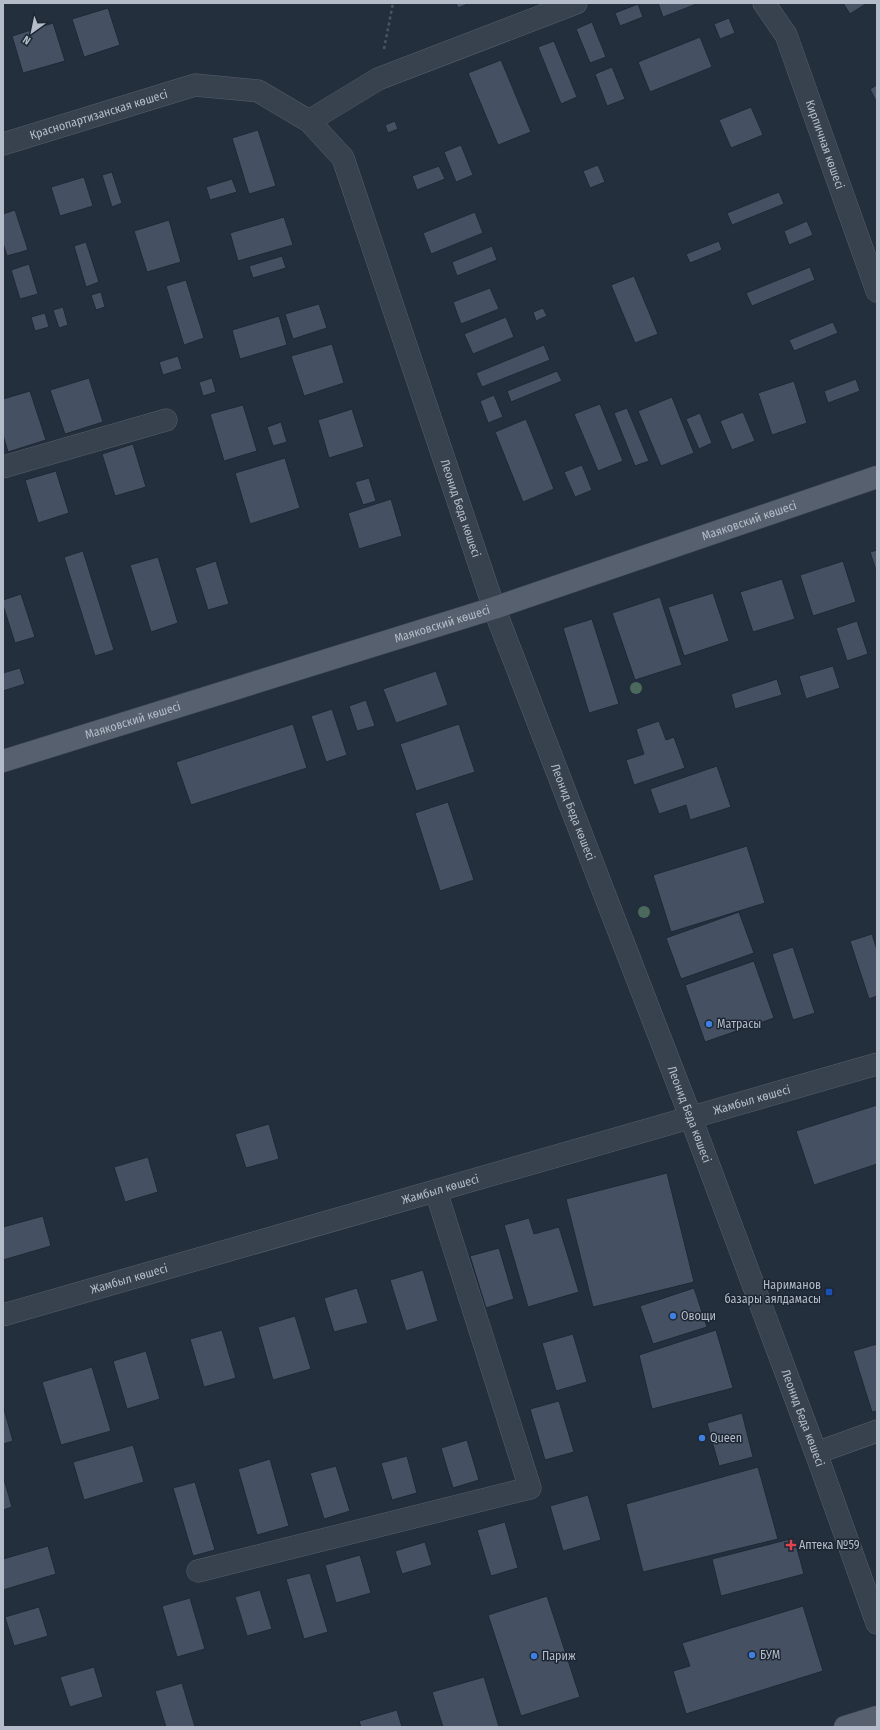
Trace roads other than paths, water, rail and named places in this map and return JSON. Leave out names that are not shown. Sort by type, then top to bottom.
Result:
[{"type":"main road","name":"Маяковский көшесі","points":[[3,761],[494,608],[877,476]]},
{"type":"main road","points":[[845,1727],[877,1717]]},
{"type":"street","points":[[309,121],[378,79],[576,3]]},
{"type":"street","name":"Кирпичная көшесі","points":[[764,3],[786,35],[877,291]]},
{"type":"street","name":"Леонид Беда көшесі","points":[[195,85],[258,91],[309,121],[343,158],[494,608],[691,1118],[816,1453],[877,1623]]},
{"type":"street","name":"Краснопартизанская көшесі","points":[[3,144],[195,85]]},
{"type":"street","points":[[3,467],[166,420]]},
{"type":"street","name":"Жамбыл көшесі","points":[[3,1315],[877,1064]]},
{"type":"street","points":[[198,1572],[530,1488],[436,1190]]},
{"type":"street","points":[[816,1453],[877,1431]]},
{"type":"place","name":"Матрасы","points":[[709,1024]]},
{"type":"place","name":"Нариманов базары аялдамасы","points":[[829,1292]]},
{"type":"place","name":"Овощи","points":[[673,1316]]},
{"type":"place","name":"Queen","points":[[702,1438]]},
{"type":"place","name":"Аптека №59","points":[[791,1545]]},
{"type":"place","name":"БУМ","points":[[752,1655]]},
{"type":"place","name":"Париж","points":[[534,1656]]}]
